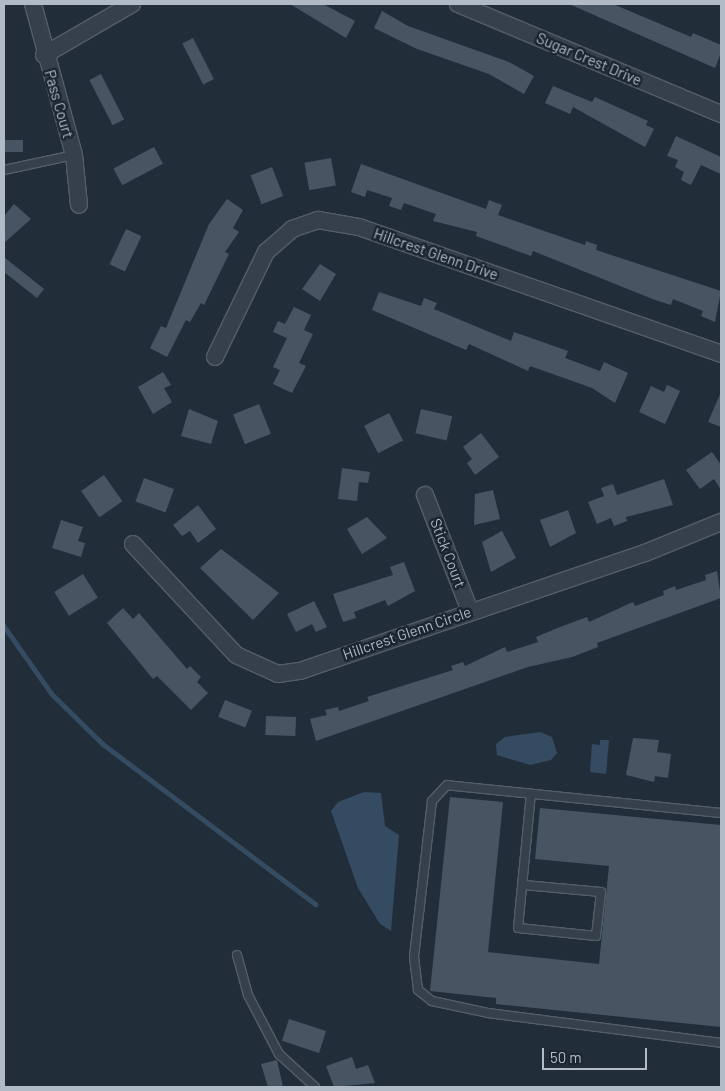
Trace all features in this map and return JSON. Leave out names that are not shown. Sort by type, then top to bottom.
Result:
[{"type":"street","name":"Pass Court","points":[[33,4],[44,54],[74,155],[79,205]]},
{"type":"street","points":[[44,54],[132,4]]},
{"type":"street","name":"Sugar Crest Drive","points":[[458,4],[721,114]]},
{"type":"street","name":"Hillcrest Glenn Drive","points":[[215,357],[266,252],[292,229],[318,220],[359,227],[721,354]]},
{"type":"street","name":"Stick Court","points":[[425,495],[470,611]]},
{"type":"street","name":"Hillcrest Glenn Circle","points":[[133,544],[236,655],[278,674],[300,671],[470,611],[645,553],[721,522]]},
{"type":"lane","points":[[4,170],[74,155]]},
{"type":"lane","points":[[721,813],[447,785],[432,801],[414,957],[418,990],[432,1001],[488,1013],[721,1043]]},
{"type":"lane","points":[[524,885],[601,892],[596,936],[518,928],[524,885],[531,794]]},
{"type":"lane","points":[[237,955],[248,994],[279,1054],[315,1087]]},
{"type":"water","points":[[540,732],[552,737],[557,753],[551,760],[530,765],[497,755],[496,744],[505,737]]},
{"type":"water","points":[[600,740],[609,740],[606,774],[590,772],[592,744],[600,745]]},
{"type":"water","points":[[364,792],[381,793],[385,826],[399,835],[391,931],[380,924],[358,888],[331,811],[338,802]]},
{"type":"building","points":[[290,4],[323,4],[355,21],[346,38]]},
{"type":"building","points":[[569,4],[613,4],[691,37],[693,33],[721,45],[721,53],[715,68]]},
{"type":"building","points":[[382,11],[408,26],[509,62],[534,76],[524,94],[489,74],[417,49],[374,28]]},
{"type":"building","points":[[193,38],[214,79],[203,84],[182,43]]},
{"type":"building","points":[[101,74],[124,119],[113,125],[89,80]]},
{"type":"building","points":[[553,86],[592,102],[595,97],[648,121],[646,125],[654,129],[645,147],[573,107],[570,114],[545,103]]},
{"type":"building","points":[[676,136],[721,157],[721,174],[701,165],[691,185],[681,180],[684,172],[675,167],[678,160],[667,156]]},
{"type":"building","points":[[4,140],[23,140],[23,152],[4,152]]},
{"type":"building","points":[[154,147],[163,164],[122,185],[113,169]]},
{"type":"building","points":[[331,158],[336,186],[309,190],[304,163]]},
{"type":"building","points":[[361,164],[486,209],[489,200],[502,205],[498,215],[585,245],[586,241],[597,245],[596,250],[721,291],[715,322],[701,316],[703,311],[673,299],[671,305],[655,300],[533,251],[531,256],[476,236],[477,232],[433,221],[436,214],[404,203],[401,210],[389,206],[392,198],[367,190],[365,197],[351,192]]},
{"type":"building","points":[[272,167],[283,196],[262,204],[251,175]]},
{"type":"building","points":[[227,199],[243,210],[233,228],[239,232],[225,252],[229,254],[204,305],[201,303],[190,322],[186,320],[167,357],[150,348],[161,326],[166,328],[209,224]]},
{"type":"building","points":[[14,204],[31,219],[4,243],[4,216]]},
{"type":"building","points":[[126,229],[141,236],[125,272],[110,264]]},
{"type":"building","points":[[4,257],[44,289],[37,298],[4,272]]},
{"type":"building","points":[[320,264],[336,274],[320,301],[302,289]]},
{"type":"building","points":[[379,292],[421,306],[424,298],[437,303],[434,309],[511,341],[514,332],[568,351],[565,358],[600,371],[604,362],[628,373],[615,403],[592,388],[530,366],[528,371],[469,344],[466,350],[372,310]]},
{"type":"building","points":[[294,307],[311,315],[304,330],[313,334],[299,363],[306,366],[292,393],[273,384],[280,370],[273,367],[287,338],[273,332],[278,321],[285,324]]},
{"type":"building","points":[[163,372],[171,385],[164,388],[172,402],[153,414],[138,387]]},
{"type":"building","points":[[667,385],[680,391],[665,424],[639,412],[651,386],[664,392]]},
{"type":"building","points":[[721,392],[721,427],[708,422]]},
{"type":"building","points":[[259,404],[271,434],[245,444],[233,414]]},
{"type":"building","points":[[189,409],[218,421],[211,444],[181,436]]},
{"type":"building","points":[[421,409],[452,416],[447,441],[415,433]]},
{"type":"building","points":[[389,413],[403,441],[378,453],[364,426]]},
{"type":"building","points":[[481,433],[499,457],[475,475],[467,463],[472,459],[463,447]]},
{"type":"building","points":[[712,452],[721,465],[721,490],[714,479],[700,489],[686,470]]},
{"type":"building","points":[[342,468],[370,472],[368,483],[359,482],[357,501],[338,499]]},
{"type":"building","points":[[104,475],[122,501],[99,517],[81,491]]},
{"type":"building","points":[[144,478],[174,489],[166,512],[135,501]]},
{"type":"building","points":[[664,479],[673,505],[626,517],[627,521],[614,526],[611,518],[597,524],[588,502],[604,496],[601,488],[613,484],[617,495]]},
{"type":"building","points":[[493,490],[500,519],[474,525],[475,494]]},
{"type":"building","points":[[198,505],[216,529],[198,543],[190,531],[182,536],[173,525]]},
{"type":"building","points":[[568,510],[576,533],[550,547],[540,520]]},
{"type":"building","points":[[367,517],[387,538],[362,554],[347,529]]},
{"type":"building","points":[[61,520],[83,527],[78,541],[85,543],[81,557],[52,548]]},
{"type":"building","points":[[502,531],[516,558],[491,572],[482,542]]},
{"type":"building","points":[[221,549],[279,593],[253,620],[200,568]]},
{"type":"building","points":[[404,562],[415,591],[388,606],[385,600],[354,612],[356,618],[343,622],[333,594],[393,575],[390,567]]},
{"type":"building","points":[[717,571],[721,598],[597,643],[598,647],[572,657],[528,667],[316,741],[310,719],[327,715],[325,710],[338,707],[339,711],[369,701],[367,697],[453,670],[451,666],[463,662],[465,666],[505,647],[507,652],[538,642],[536,637],[560,627],[587,617],[589,622],[633,602],[635,606],[664,595],[663,591],[675,586],[676,590],[706,580],[705,575]]},
{"type":"building","points":[[83,574],[98,598],[69,616],[54,592]]},
{"type":"building","points":[[314,601],[327,627],[316,632],[312,624],[296,632],[287,614]]},
{"type":"building","points":[[123,608],[133,619],[139,613],[187,669],[190,666],[201,677],[197,682],[208,693],[191,710],[157,676],[153,679],[107,623]]},
{"type":"building","points":[[225,700],[252,711],[245,728],[218,717]]},
{"type":"building","points":[[266,716],[296,717],[295,736],[265,735]]},
{"type":"building","points":[[633,738],[659,740],[657,752],[671,754],[668,778],[655,776],[654,782],[626,775]]},
{"type":"building","points":[[450,797],[503,802],[488,952],[599,964],[609,866],[535,859],[540,808],[721,825],[721,1027],[496,1004],[496,998],[430,991]]},
{"type":"building","points":[[289,1019],[326,1031],[319,1053],[282,1041]]},
{"type":"building","points":[[352,1057],[356,1069],[368,1065],[375,1083],[334,1087],[326,1066]]},
{"type":"building","points":[[277,1060],[283,1087],[268,1087],[261,1064]]},
{"type":"waterway","points":[[4,626],[52,694],[103,744],[315,904]]}]
